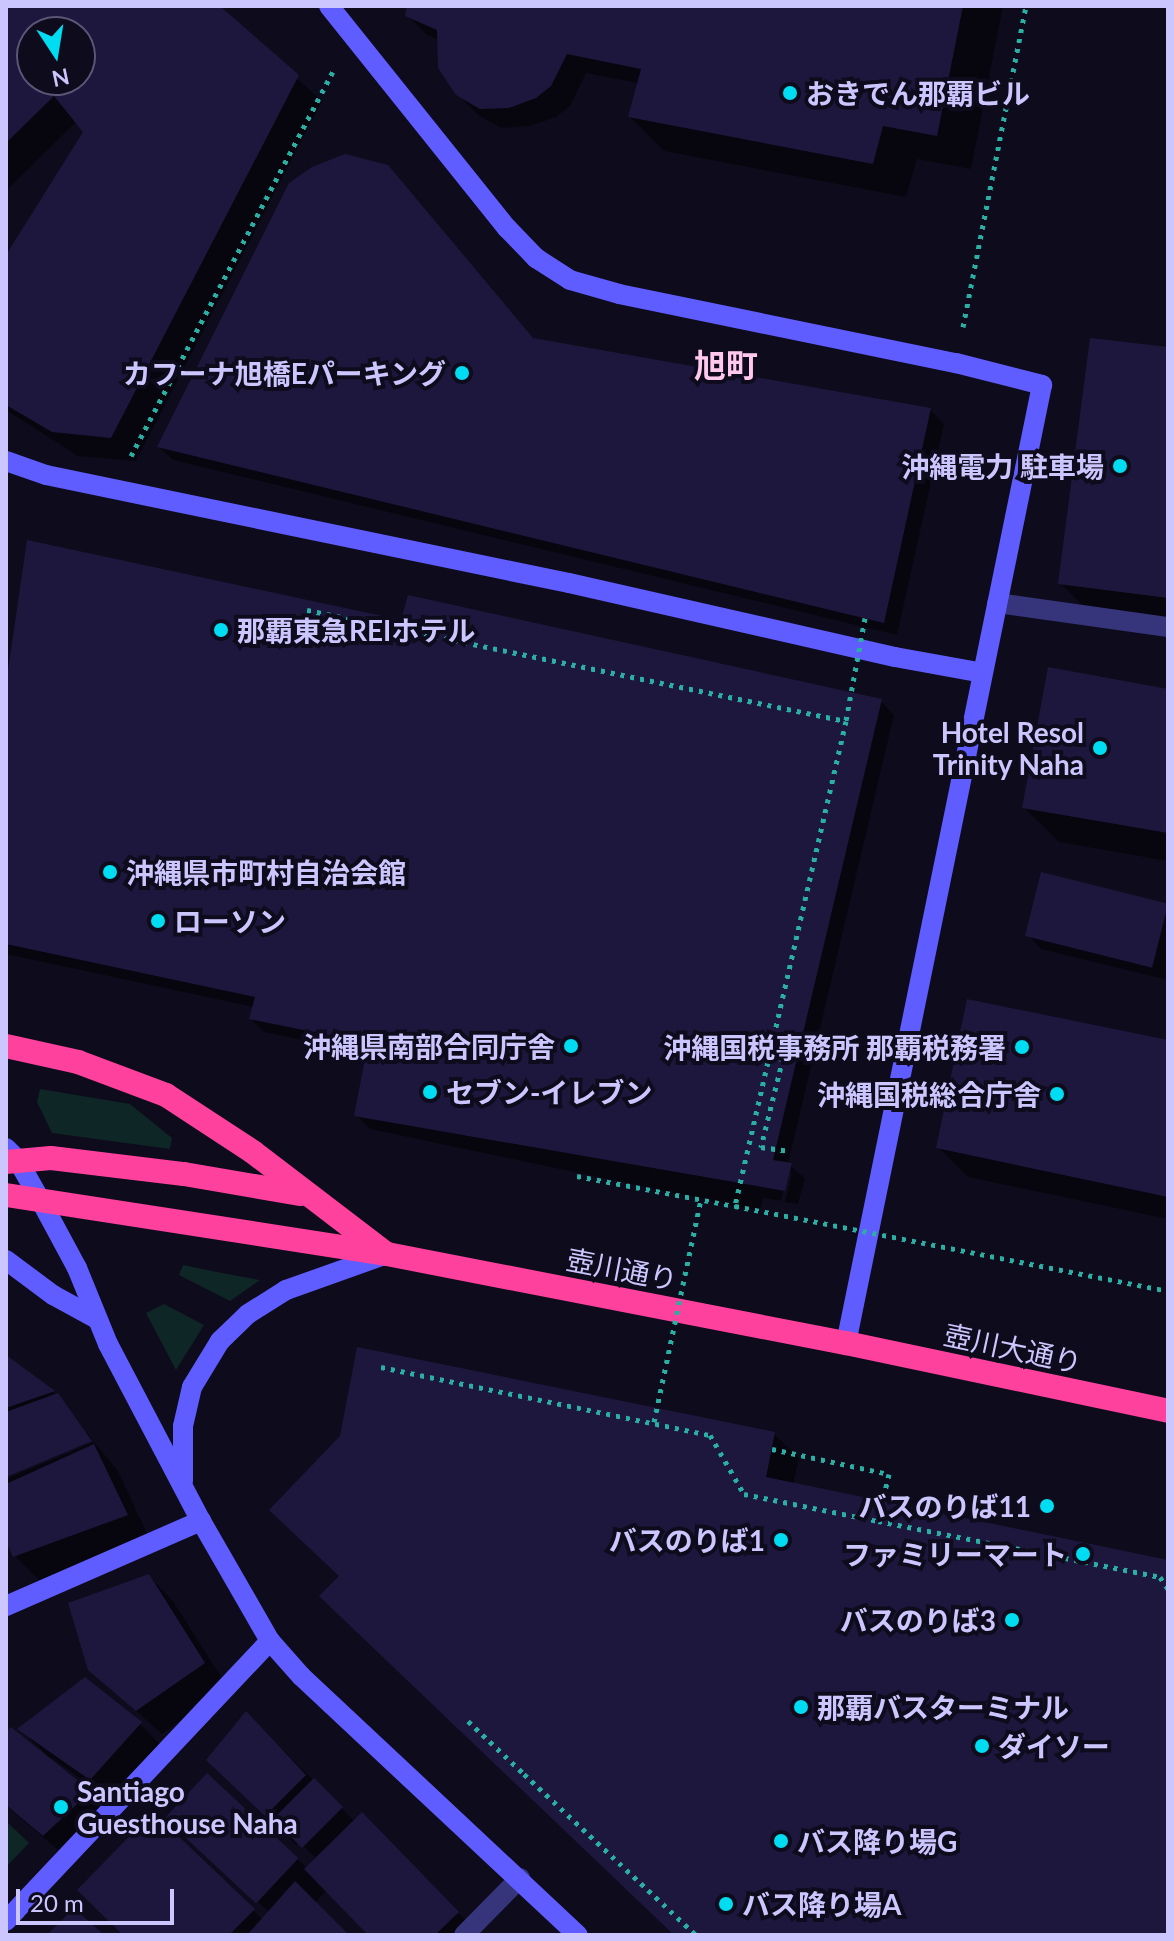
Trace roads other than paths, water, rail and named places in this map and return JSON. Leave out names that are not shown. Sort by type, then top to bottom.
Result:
[{"type":"highway","name":"壺川通り","points":[[6,1046],[78,1062],[166,1095],[253,1152],[304,1195],[387,1254]]},
{"type":"highway","points":[[10,1157],[121,1165],[304,1195]]},
{"type":"highway","name":"壺川通り","points":[[6,1195],[387,1254],[846,1343]]},
{"type":"highway","name":"壺川大通り","points":[[846,1343],[1168,1411]]},
{"type":"street","points":[[329,6],[507,228],[536,258],[570,280],[619,294],[956,363],[1042,385],[846,1343]]},
{"type":"street","points":[[6,461],[46,475],[569,583],[895,657],[983,673]]},
{"type":"street","points":[[997,603],[1168,627]]},
{"type":"street","points":[[10,1157],[42,1203],[77,1268],[95,1318],[201,1521],[270,1641],[301,1676],[578,1935]]},
{"type":"street","points":[[6,1206],[42,1203]]},
{"type":"street","points":[[183,1484],[183,1426],[192,1387],[220,1341],[248,1314],[286,1290],[387,1254]]},
{"type":"street","points":[[6,1260],[53,1295],[95,1318]]},
{"type":"street","points":[[6,1606],[201,1521]]},
{"type":"street","points":[[6,1921],[270,1641]]},
{"type":"street","points":[[464,1935],[520,1878]]},
{"type":"place","name":"おきでん那覇ビル","points":[[790,93]]},
{"type":"place","name":"カフーナ旭橋Eパーキング","points":[[462,373]]},
{"type":"place","name":"沖縄電力 駐車場","points":[[1120,466]]},
{"type":"place","name":"那覇東急REIホテル","points":[[221,630]]},
{"type":"place","name":"Hotel Resol Trinity Naha","points":[[1100,748]]},
{"type":"place","name":"沖縄県市町村自治会館","points":[[110,872]]},
{"type":"place","name":"ローソン","points":[[158,921]]},
{"type":"place","name":"沖縄県南部合同庁舎","points":[[571,1046]]},
{"type":"place","name":"沖縄国税事務所 那覇税務署","points":[[1022,1047]]},
{"type":"place","name":"セブン-イレブン","points":[[430,1092]]},
{"type":"place","name":"沖縄国税総合庁舎","points":[[1057,1094]]},
{"type":"place","name":"バスのりば11","points":[[1047,1506]]},
{"type":"place","name":"バスのりば1","points":[[781,1540]]},
{"type":"place","name":"ファミリーマート","points":[[1083,1554]]},
{"type":"place","name":"バスのりば3","points":[[1012,1620]]},
{"type":"place","name":"那覇バスターミナル","points":[[801,1707]]},
{"type":"place","name":"ダイソー","points":[[982,1746]]},
{"type":"place","name":"Santiago Guesthouse Naha","points":[[61,1807]]},
{"type":"place","name":"バス降り場G","points":[[781,1841]]},
{"type":"place","name":"バス降り場A","points":[[726,1904]]},
{"type":"district","name":"旭町","points":[[726,365]]}]
